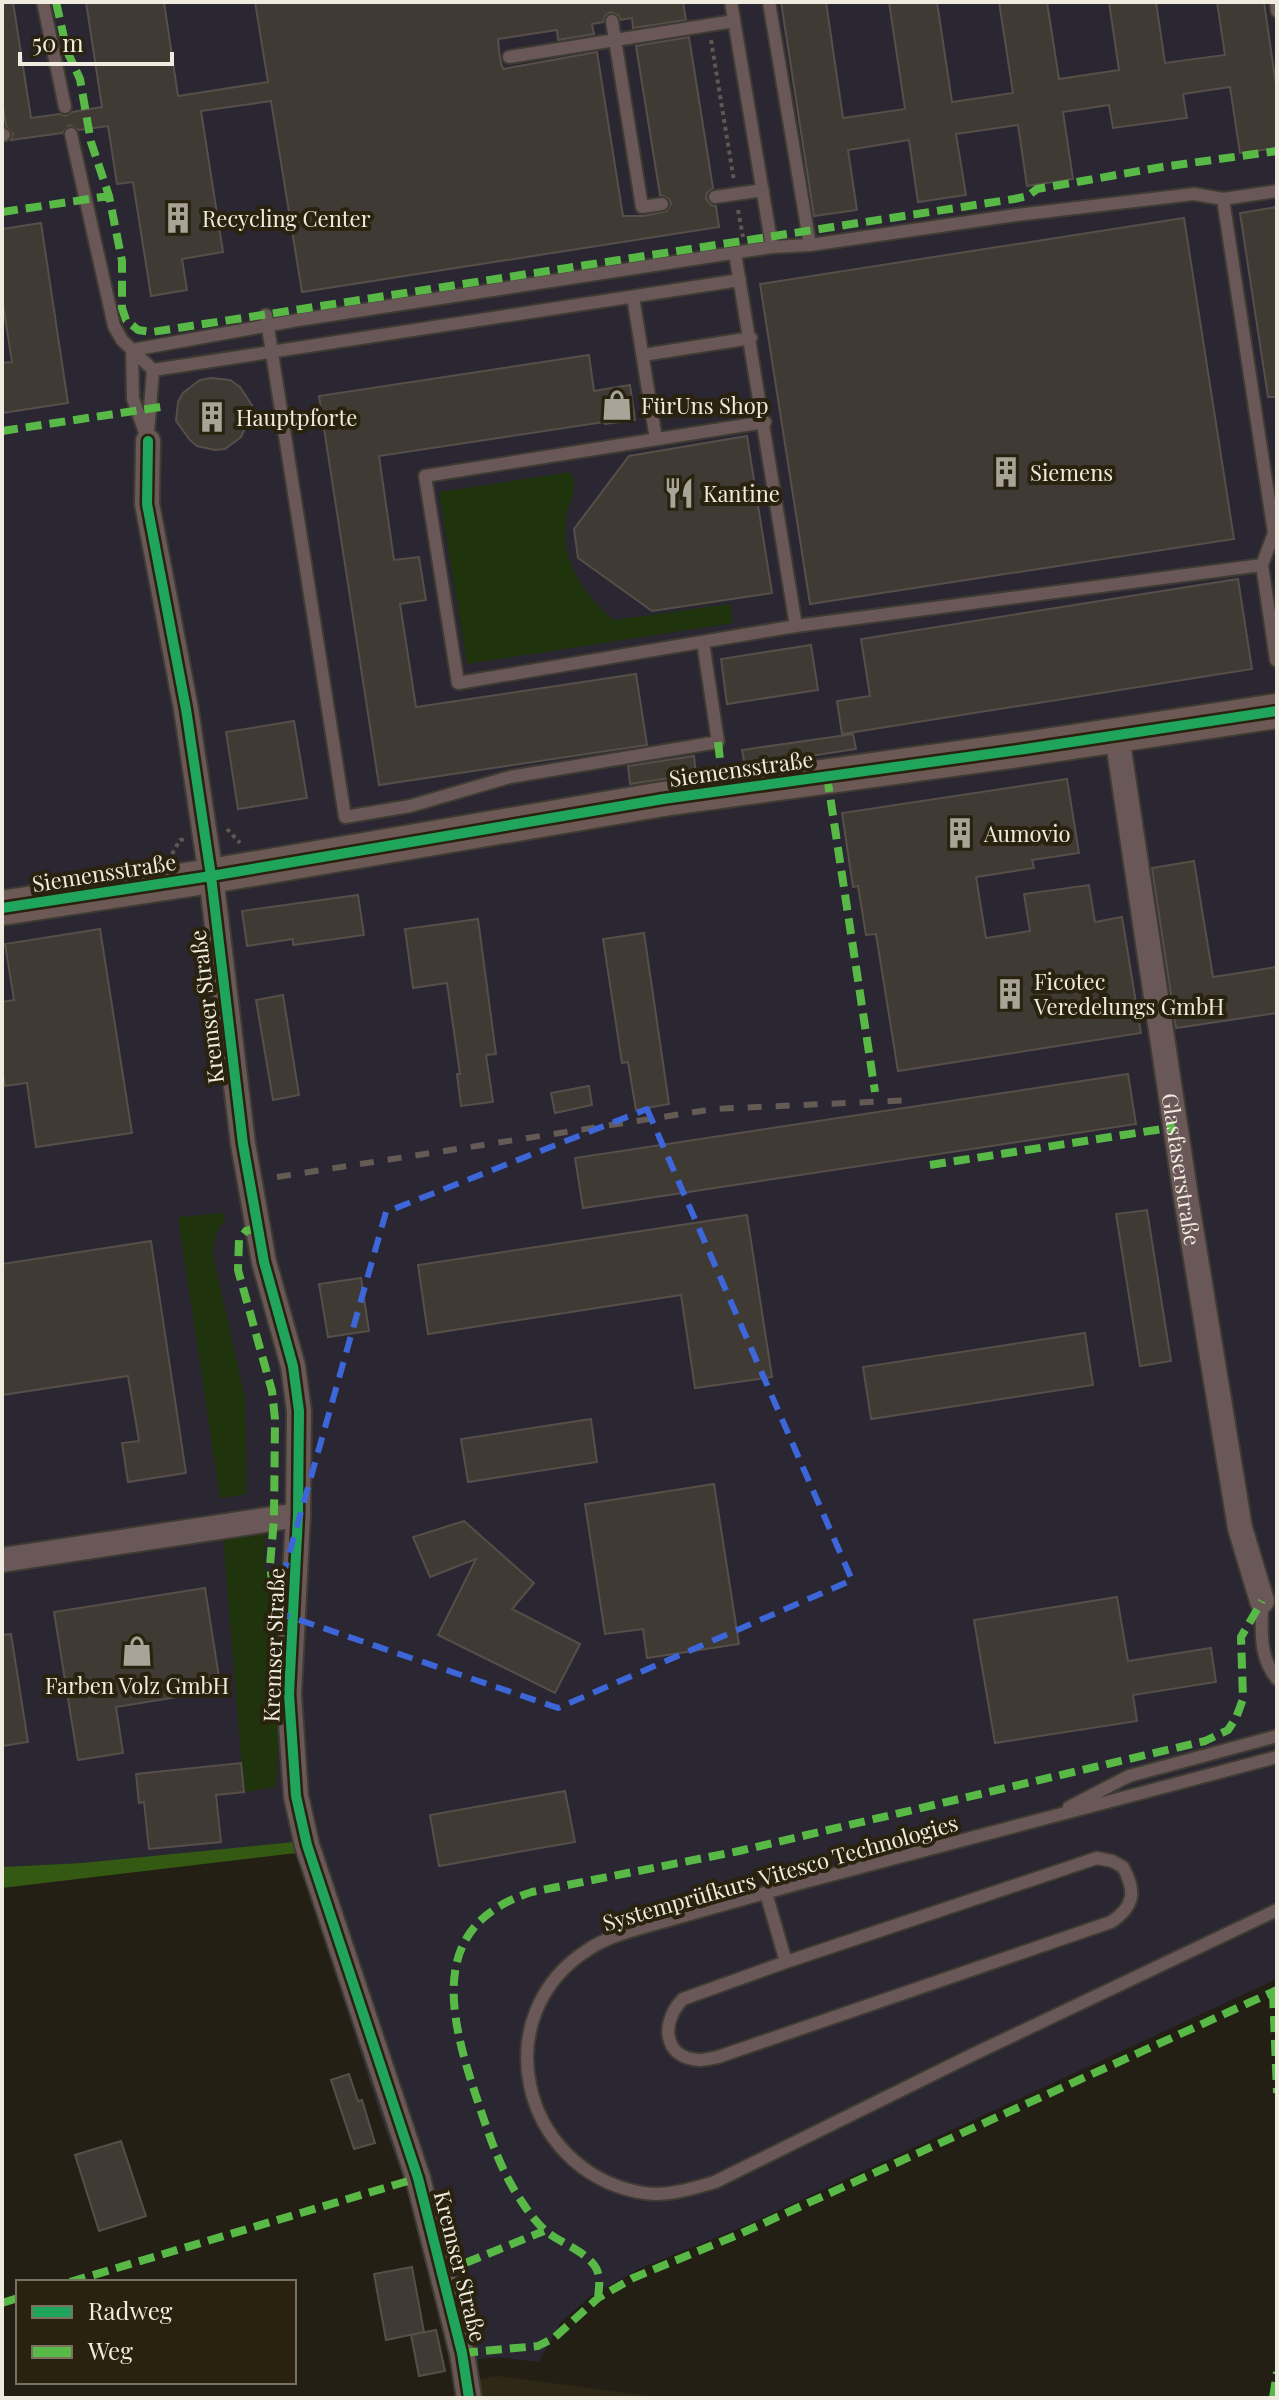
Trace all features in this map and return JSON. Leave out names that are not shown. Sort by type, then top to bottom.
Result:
[{"type":"street","name":"Siemensstraße","points":[[148,441],[147,504],[186,709],[211,876]]},
{"type":"street","name":"Siemensstraße","points":[[2,908],[211,876],[663,799],[1277,711]]},
{"type":"street","name":"Glasfaserstraße","points":[[1117,736],[1187,1204],[1240,1528],[1262,1601]]},
{"type":"street","name":"Kremser Straße","points":[[211,876],[243,1144],[264,1262],[293,1366],[299,1411],[298,1515],[289,1694],[296,1796],[307,1845],[418,2178],[462,2353],[469,2398]]},
{"type":"street","points":[[2,1560],[298,1515]]},
{"type":"lane","points":[[43,2],[65,107]]},
{"type":"lane","points":[[731,2],[772,247]]},
{"type":"lane","points":[[769,2],[810,245]]},
{"type":"lane","points":[[1276,2],[1277,11]]},
{"type":"lane","points":[[612,21],[642,207],[662,204]]},
{"type":"lane","points":[[509,57],[734,21]]},
{"type":"lane","points":[[71,134],[114,326],[132,350],[153,370]]},
{"type":"lane","points":[[715,197],[763,190]]},
{"type":"lane","points":[[132,350],[266,320],[772,247],[810,245],[1016,215],[1194,194],[1223,199],[1277,191]]},
{"type":"lane","points":[[1223,199],[1274,533],[1262,565],[1276,660]]},
{"type":"lane","points":[[735,253],[796,626]]},
{"type":"lane","points":[[153,370],[740,280]]},
{"type":"lane","points":[[633,297],[656,439]]},
{"type":"lane","points":[[266,320],[345,817],[410,806],[510,777],[718,742],[703,642]]},
{"type":"lane","points":[[643,355],[751,338]]},
{"type":"lane","points":[[132,350],[133,399],[148,441]]},
{"type":"lane","points":[[148,441],[153,370]]},
{"type":"lane","points":[[765,422],[425,476],[458,683],[796,626],[1262,565]]},
{"type":"lane","points":[[1262,1601],[1262,1649],[1270,1671],[1277,1679]]},
{"type":"lane","points":[[1046,1818],[1129,1776],[1277,1736]]},
{"type":"lane","name":"Systemprüfkurs Vitesco Technologies","points":[[1277,1757],[766,1893],[622,1934],[589,1948],[561,1971],[542,1998],[532,2023],[527,2054],[529,2088],[538,2117],[552,2140],[576,2165],[605,2183],[641,2193],[675,2193],[715,2182],[1277,1910]]},
{"type":"lane","points":[[1097,1858],[1123,1867],[1132,1890],[1130,1904],[1124,1913],[1111,1922],[718,2057],[697,2060],[678,2052],[669,2039],[667,2024],[672,2010],[683,1999],[786,1962],[1097,1858]]},
{"type":"lane","points":[[766,1893],[786,1962]]},
{"type":"path","points":[[709,25],[743,241]]},
{"type":"path","points":[[224,826],[245,847]]},
{"type":"highlighted area","points":[[647,1109],[852,1580],[558,1708],[273,1611],[386,1212]]},
{"type":"shaded area","points":[[2,2],[1277,2],[1277,1979],[747,2225],[639,2269],[591,2296],[561,2322],[539,2362],[498,2357],[454,2362],[411,2199],[382,2121],[297,1853],[2,1867]]},
{"type":"shaded area","points":[[498,2376],[663,2398],[482,2398],[480,2379]]},
{"type":"green space","points":[[570,472],[574,488],[565,530],[570,560],[582,586],[613,620],[730,604],[733,623],[467,664],[439,492]]},
{"type":"green space","points":[[224,1213],[225,1222],[218,1229],[212,1251],[245,1397],[247,1494],[220,1498],[178,1217]]},
{"type":"green space","points":[[265,1533],[264,1564],[284,1636],[276,1787],[244,1792],[223,1537]]},
{"type":"green space","points":[[293,1842],[297,1853],[2,1888],[2,1867],[82,1863]]},
{"type":"building","points":[[2,2],[13,2],[31,118],[66,116],[72,112],[102,107],[86,2],[164,2],[178,96],[268,82],[255,2],[683,2],[686,20],[633,28],[632,18],[621,20],[611,12],[603,22],[592,24],[594,34],[558,40],[557,30],[498,39],[500,59],[503,69],[597,52],[623,216],[643,216],[667,211],[671,203],[660,195],[636,46],[689,37],[713,188],[706,199],[716,206],[719,227],[302,292],[271,101],[201,111],[223,252],[182,259],[187,290],[151,296],[133,182],[117,184],[108,126],[79,130],[70,125],[62,133],[11,140],[13,134],[6,126],[2,99]]},
{"type":"building","points":[[781,2],[826,2],[843,118],[905,109],[889,2],[937,2],[952,102],[1013,93],[999,2],[1047,2],[1059,79],[1119,70],[1109,2],[1156,2],[1165,63],[1225,55],[1217,2],[1264,2],[1277,92],[1277,148],[1240,153],[1230,87],[1183,94],[1187,118],[1113,128],[1109,105],[1063,112],[1073,179],[1027,186],[1018,125],[956,134],[966,195],[918,202],[909,140],[848,150],[857,210],[814,216]]},
{"type":"building","points":[[1277,207],[1277,397],[1268,397],[1240,213]]},
{"type":"building","name":"Siemens","points":[[1184,218],[1234,539],[810,604],[760,284]]},
{"type":"building","points":[[41,223],[68,403],[2,413],[2,363],[12,362],[2,298],[2,229]]},
{"type":"building","points":[[589,355],[594,391],[630,385],[635,420],[379,456],[394,560],[419,557],[426,600],[400,604],[416,707],[636,674],[647,745],[379,785],[319,396]]},
{"type":"building","name":"Hauptpforte","points":[[200,380],[230,380],[240,387],[255,410],[248,411],[248,422],[241,437],[225,449],[197,446],[176,421],[178,402],[183,393]]},
{"type":"building","name":"Kantine","points":[[747,436],[772,593],[652,611],[578,558],[574,529],[629,456]]},
{"type":"building","points":[[1238,579],[1252,669],[842,734],[837,701],[870,696],[861,639]]},
{"type":"building","points":[[811,645],[818,690],[727,704],[721,659]]},
{"type":"building","points":[[294,721],[307,798],[238,809],[226,732]]},
{"type":"building","points":[[853,734],[856,749],[745,766],[742,750]]},
{"type":"building","points":[[694,756],[696,774],[630,784],[628,766]]},
{"type":"building","points":[[1067,779],[1079,853],[1032,860],[1034,868],[976,877],[986,938],[1030,931],[1024,894],[1089,885],[1095,922],[1122,917],[1141,1033],[898,1071],[876,934],[866,935],[858,886],[853,887],[842,813]]},
{"type":"building","points":[[1194,861],[1213,977],[1277,967],[1277,1013],[1176,1028],[1152,868]]},
{"type":"building","points":[[358,895],[364,935],[293,945],[293,939],[247,946],[242,911]]},
{"type":"building","points":[[478,919],[496,1054],[486,1055],[493,1102],[461,1106],[457,1074],[460,1074],[447,983],[413,988],[405,929]]},
{"type":"building","points":[[100,929],[132,1133],[36,1147],[27,1083],[5,1086],[2,1071],[2,1002],[14,1000],[5,944]]},
{"type":"building","points":[[644,933],[669,1104],[636,1110],[628,1062],[622,1063],[603,939]]},
{"type":"building","points":[[283,995],[299,1095],[273,1100],[256,1000]]},
{"type":"building","points":[[1128,1074],[1136,1124],[583,1208],[575,1158]]},
{"type":"building","points":[[589,1086],[592,1105],[555,1113],[551,1093]]},
{"type":"building","points":[[1147,1210],[1171,1361],[1140,1366],[1116,1214]]},
{"type":"building","points":[[747,1215],[772,1377],[695,1388],[681,1295],[428,1334],[418,1265]]},
{"type":"building","points":[[151,1241],[186,1473],[128,1482],[122,1443],[139,1441],[128,1376],[2,1395],[2,1264]]},
{"type":"building","points":[[361,1278],[369,1331],[328,1337],[319,1284]]},
{"type":"building","points":[[1085,1333],[1093,1385],[871,1419],[863,1367]]},
{"type":"building","points":[[591,1419],[597,1462],[468,1482],[461,1439]]},
{"type":"building","points":[[714,1484],[739,1644],[647,1658],[643,1629],[605,1634],[585,1504]]},
{"type":"building","points":[[464,1521],[534,1583],[512,1609],[580,1644],[555,1693],[438,1635],[476,1559],[430,1577],[413,1537]]},
{"type":"building","name":"Farben Volz GmbH","points":[[205,1588],[221,1690],[116,1707],[123,1753],[78,1760],[54,1612]]},
{"type":"building","points":[[1117,1597],[1128,1661],[1211,1648],[1216,1682],[1133,1695],[1137,1721],[995,1743],[974,1620]]},
{"type":"building","points":[[11,1634],[28,1742],[2,1746],[2,1635]]},
{"type":"building","points":[[241,1763],[244,1792],[216,1795],[221,1842],[149,1849],[144,1802],[139,1803],[136,1774]]},
{"type":"building","points":[[565,1791],[575,1842],[439,1866],[430,1815]]},
{"type":"building","points":[[349,2074],[358,2101],[362,2100],[375,2143],[354,2149],[331,2080]]},
{"type":"building","points":[[121,2141],[146,2216],[99,2231],[75,2155]]},
{"type":"building","points":[[412,2267],[424,2332],[386,2340],[374,2274]]},
{"type":"building","points":[[436,2330],[445,2371],[419,2376],[411,2335]]},
{"type":"railway","points":[[277,1177],[714,1109],[914,1100]]},
{"type":"marked path","points":[[56,2],[67,51],[80,79],[91,142],[109,196],[122,261],[122,308],[126,320],[138,330],[152,332],[1014,199],[1028,196],[1037,189],[1277,151]]},
{"type":"marked path","points":[[2,212],[109,196]]},
{"type":"marked path","points":[[2,431],[167,406]]},
{"type":"marked path","points":[[718,742],[721,769]]},
{"type":"marked path","points":[[827,776],[875,1092]]},
{"type":"marked path","points":[[930,1165],[1175,1127]]},
{"type":"marked path","points":[[258,1228],[246,1231],[239,1240],[238,1270],[272,1391],[275,1419],[274,1519],[270,1565],[272,1581],[289,1615]]},
{"type":"marked path","points":[[598,2298],[599,2275],[592,2262],[543,2229],[513,2187],[494,2148],[475,2093],[458,2032],[454,2002],[455,1974],[462,1948],[476,1925],[499,1906],[532,1892],[739,1851],[1205,1741],[1228,1730],[1236,1718],[1243,1699],[1241,1637],[1262,1601]]},
{"type":"marked path","points":[[462,2353],[538,2346],[554,2338],[598,2298],[633,2278],[742,2233],[1277,1990]]},
{"type":"marked path","points":[[1273,1992],[1277,2093]]},
{"type":"marked path","points":[[77,2280],[418,2178]]},
{"type":"marked path","points":[[443,2272],[544,2231]]},
{"type":"marked path","points":[[2,2303],[16,2299]]},
{"type":"marked path","points":[[1273,2398],[1277,2372]]},
{"type":"cycle path","points":[[148,441],[147,504],[186,709],[211,876],[243,1144],[264,1262],[293,1366],[299,1411],[298,1515],[289,1694],[296,1796],[307,1845],[418,2178],[462,2353],[469,2398]]},
{"type":"cycle path","points":[[2,908],[211,876],[663,799],[1277,711]]},
{"type":"place","name":"Recycling Center","points":[[178,218]]},
{"type":"place","name":"FürUns Shop","points":[[617,405]]},
{"type":"place","name":"Hauptpforte","points":[[212,417]]},
{"type":"place","name":"Siemens","points":[[1006,472]]},
{"type":"place","name":"Kantine","points":[[679,493]]},
{"type":"place","name":"Aumovio","points":[[960,833]]},
{"type":"place","name":"Ficotec Veredelungs GmbH","points":[[1010,994]]},
{"type":"place","name":"Farben Volz GmbH","points":[[137,1651]]}]
